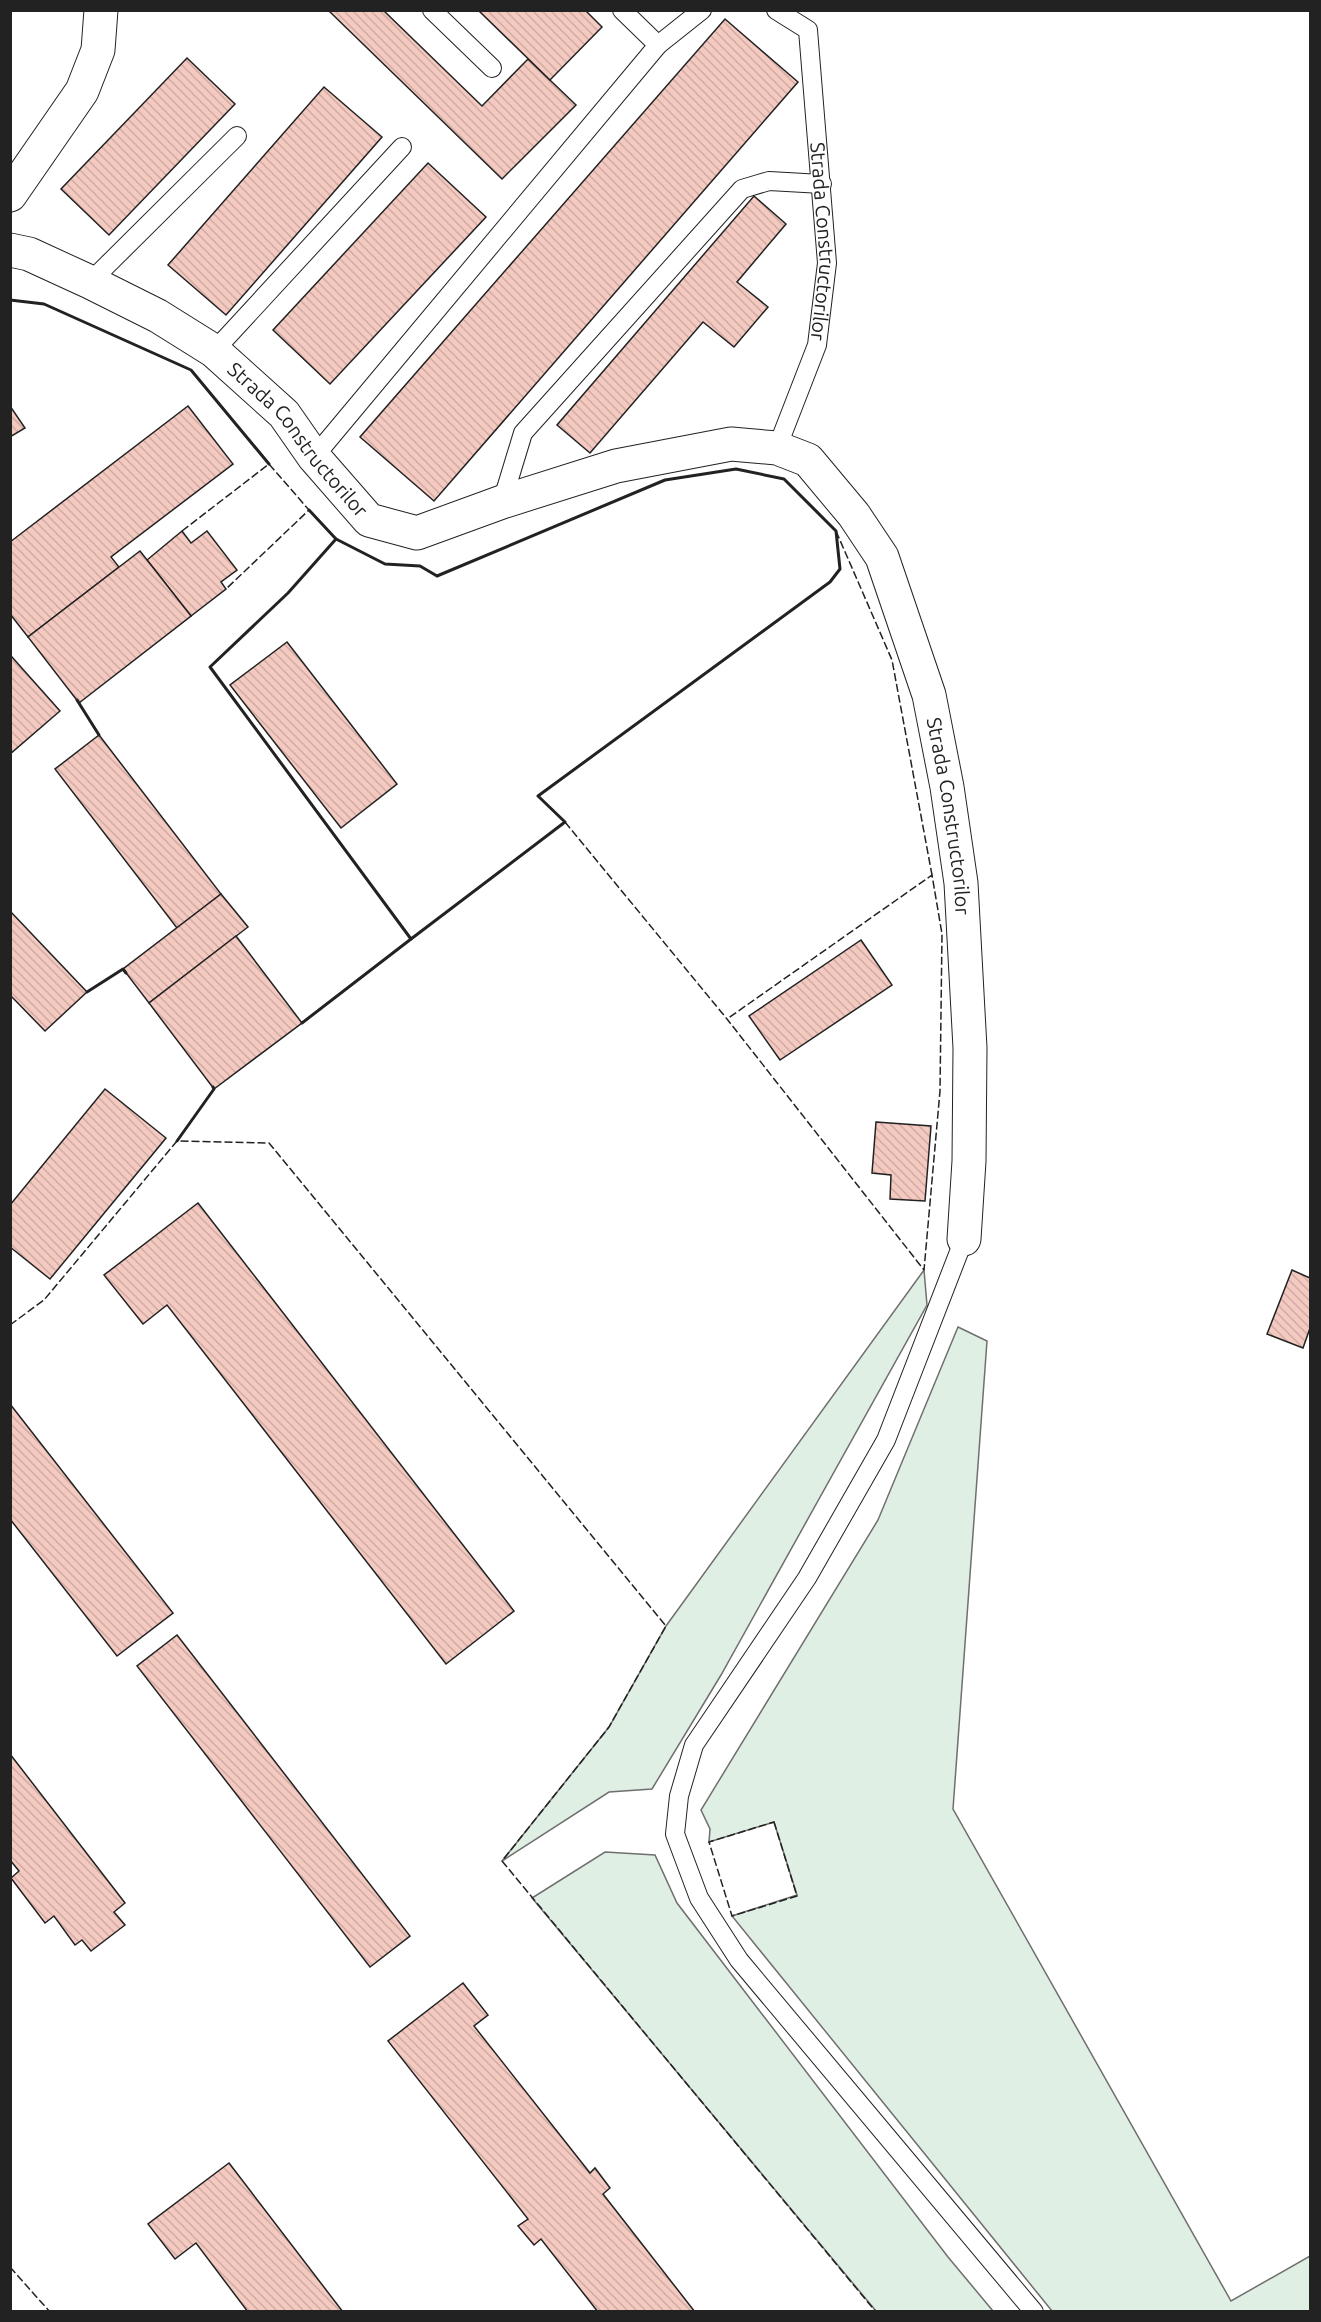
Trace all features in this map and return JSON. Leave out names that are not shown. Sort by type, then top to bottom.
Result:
[{"type":"street","points":[[10,195],[82,91],[98,50],[102,11]]},
{"type":"street","name":"Strada Constructorilor","points":[[10,250],[29,254],[90,282],[158,316],[214,351],[284,414],[314,457],[369,520],[417,533],[502,502],[616,466],[730,444],[777,448],[808,460],[854,515],[882,556],[929,694],[947,787],[961,883],[970,1048],[969,1161],[964,1239]]},
{"type":"lane","points":[[432,10],[492,68]]},
{"type":"lane","points":[[622,10],[658,45]]},
{"type":"lane","points":[[314,457],[658,45],[702,10]]},
{"type":"lane","name":"Strada Constructorilor","points":[[776,10],[808,30],[822,184],[826,263],[817,345],[777,448]]},
{"type":"lane","points":[[90,282],[237,135]]},
{"type":"lane","points":[[214,351],[402,147]]},
{"type":"lane","points":[[502,502],[523,433],[742,189],[769,181],[822,184]]},
{"type":"lane","points":[[964,1239],[886,1440],[807,1578],[694,1745],[679,1796],[675,1834],[699,1898],[739,1960],[1034,2312]]},
{"type":"green space","points":[[924,1270],[927,1305],[721,1675],[652,1789],[609,1792],[502,1861],[609,1727],[666,1626]]},
{"type":"green space","points":[[958,1327],[987,1341],[953,1809],[1231,2301],[1310,2256],[1310,2311],[1052,2311],[732,1916],[797,1895],[774,1822],[709,1842],[710,1829],[701,1810],[878,1520]]},
{"type":"green space","points":[[605,1852],[655,1855],[677,1903],[948,2257],[993,2311],[876,2311],[532,1898]]},
{"type":"building","points":[[328,10],[383,10],[482,106],[528,59],[576,105],[502,179]]},
{"type":"building","points":[[478,10],[585,10],[602,27],[550,80]]},
{"type":"building","points":[[725,19],[798,82],[434,501],[360,437]]},
{"type":"building","points":[[187,58],[235,104],[109,235],[61,189]]},
{"type":"building","points":[[324,87],[382,137],[226,315],[168,265]]},
{"type":"building","points":[[428,163],[486,217],[330,384],[273,330]]},
{"type":"building","points":[[754,196],[786,224],[737,282],[768,307],[734,347],[703,322],[590,453],[557,425]]},
{"type":"building","points":[[10,406],[25,428],[10,437]]},
{"type":"building","points":[[188,406],[233,464],[111,557],[119,567],[28,637],[10,614],[10,542]]},
{"type":"building","points":[[182,531],[191,543],[207,531],[237,570],[221,582],[226,589],[191,616],[147,560]]},
{"type":"building","points":[[140,551],[191,616],[79,703],[28,637]]},
{"type":"building","points":[[287,642],[397,784],[341,828],[230,685]]},
{"type":"building","points":[[12,657],[60,711],[10,754],[10,659]]},
{"type":"building","points":[[99,735],[221,894],[177,928],[55,769]]},
{"type":"building","points":[[221,894],[248,927],[149,1003],[123,969]]},
{"type":"building","points":[[10,911],[87,992],[45,1031],[10,995]]},
{"type":"building","points":[[236,936],[302,1023],[214,1089],[149,1003]]},
{"type":"building","points":[[861,940],[892,985],[780,1060],[749,1016]]},
{"type":"building","points":[[105,1089],[166,1138],[50,1279],[10,1247],[10,1205]]},
{"type":"building","points":[[876,1122],[931,1126],[925,1201],[890,1199],[891,1175],[872,1173]]},
{"type":"building","points":[[198,1203],[514,1611],[446,1664],[167,1305],[143,1324],[104,1275]]},
{"type":"building","points":[[1292,1270],[1310,1278],[1310,1328],[1303,1348],[1267,1334]]},
{"type":"building","points":[[10,1404],[173,1613],[117,1656],[10,1519]]},
{"type":"building","points":[[177,1635],[410,1936],[370,1967],[137,1666]]},
{"type":"building","points":[[10,1754],[125,1903],[114,1912],[125,1925],[91,1951],[82,1940],[75,1945],[54,1916],[45,1923],[11,1878],[19,1871],[10,1860]]},
{"type":"building","points":[[463,1983],[488,2015],[474,2026],[590,2173],[595,2168],[610,2188],[603,2194],[695,2312],[598,2312],[541,2239],[534,2245],[518,2226],[528,2219],[388,2041]]},
{"type":"building","points":[[229,2163],[343,2312],[248,2312],[196,2243],[175,2259],[148,2224]]},
{"type":"fence","points":[[182,531],[269,464],[309,510],[226,589]]},
{"type":"fence","points":[[836,531],[892,660],[932,875]]},
{"type":"fence","points":[[565,822],[727,1019],[924,1270],[940,1091],[942,934],[932,875],[727,1019]]},
{"type":"fence","points":[[10,1325],[44,1300],[177,1141],[269,1143],[666,1626],[609,1727],[502,1861],[876,2312]]},
{"type":"fence","points":[[774,1822],[797,1896],[732,1916],[709,1842],[774,1822]]},
{"type":"fence","points":[[10,2267],[50,2312]]},
{"type":"wall","points":[[10,300],[44,304],[191,370],[269,464]]},
{"type":"wall","points":[[736,469],[784,479],[836,531],[840,569],[830,582],[538,796],[565,822],[411,939],[210,667],[288,593],[336,539],[385,564],[420,566],[437,576],[665,480],[736,469]]},
{"type":"wall","points":[[309,510],[336,539]]},
{"type":"wall","points":[[77,700],[99,735]]},
{"type":"wall","points":[[302,1023],[411,939]]},
{"type":"wall","points":[[87,992],[123,969],[126,973]]},
{"type":"wall","points":[[177,1141],[214,1089],[213,1087]]}]
